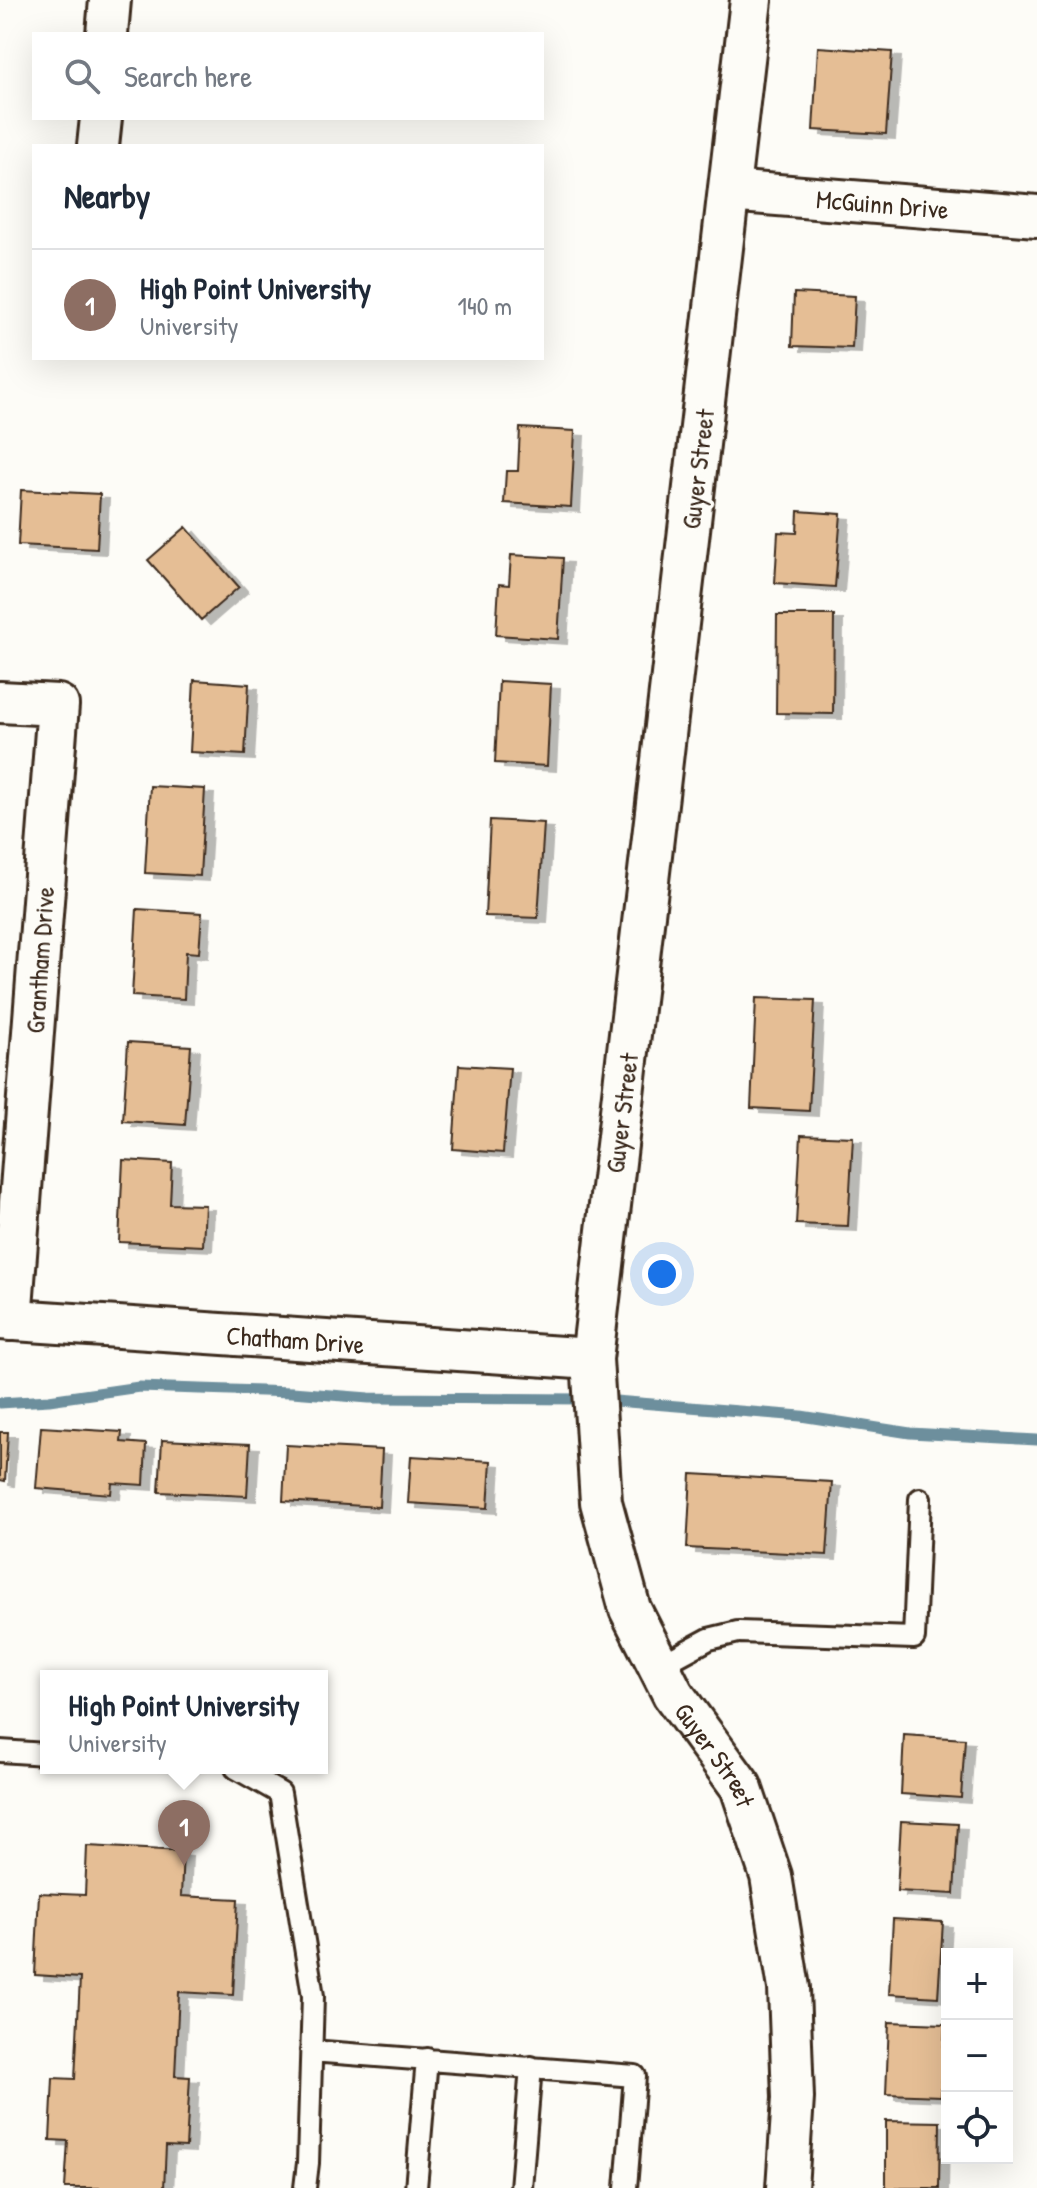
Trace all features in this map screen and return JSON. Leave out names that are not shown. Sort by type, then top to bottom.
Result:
[{"type":"street","points":[[107,32],[110,0]]},
{"type":"street","name":"Guyer Street","points":[[751,0],[592,1359],[601,1502],[630,1609],[673,1694],[741,1787],[771,1876],[789,1988],[793,2098],[787,2188]]},
{"type":"street","points":[[98,144],[101,120]]},
{"type":"street","name":"McGuinn Drive","points":[[729,191],[1037,216]]},
{"type":"street","name":"Grantham Drive","points":[[0,702],[58,705],[6,1320]]},
{"type":"street","name":"Chatham Drive","points":[[6,1320],[592,1359]]},
{"type":"lane","points":[[659,1666],[709,1639],[738,1632],[914,1638],[920,1499]]},
{"type":"lane","points":[[0,1751],[40,1754]]},
{"type":"lane","points":[[247,1774],[280,1793],[313,1996],[305,2188]]},
{"type":"lane","points":[[311,2051],[635,2076],[626,2188]]},
{"type":"lane","points":[[416,2188],[427,2059]]},
{"type":"lane","points":[[521,2188],[531,2067]]},
{"type":"building","points":[[818,47],[892,52],[886,134],[813,130]]},
{"type":"building","points":[[794,293],[855,296],[852,348],[792,346]]},
{"type":"building","points":[[520,428],[575,431],[571,507],[504,503],[506,471],[518,471]]},
{"type":"building","points":[[21,490],[100,494],[97,549],[18,545]]},
{"type":"building","points":[[798,511],[841,514],[835,587],[775,583],[778,532],[797,533]]},
{"type":"building","points":[[186,527],[239,587],[201,620],[148,560]]},
{"type":"building","points":[[511,555],[563,558],[558,639],[496,635],[499,584],[509,585]]},
{"type":"building","points":[[777,615],[834,615],[833,714],[776,713]]},
{"type":"building","points":[[194,680],[249,684],[245,755],[190,752]]},
{"type":"building","points":[[499,681],[551,684],[547,766],[495,763]]},
{"type":"building","points":[[150,786],[205,789],[200,876],[145,873]]},
{"type":"building","points":[[490,820],[544,823],[538,918],[485,916]]},
{"type":"building","points":[[137,909],[202,913],[199,953],[186,952],[184,999],[132,996]]},
{"type":"building","points":[[756,998],[815,1000],[809,1111],[751,1108]]},
{"type":"building","points":[[128,1042],[191,1046],[185,1125],[123,1121]]},
{"type":"building","points":[[459,1065],[510,1068],[503,1153],[453,1149]]},
{"type":"building","points":[[801,1135],[853,1137],[848,1226],[796,1224]]},
{"type":"building","points":[[123,1160],[172,1163],[170,1204],[205,1205],[203,1246],[119,1242]]},
{"type":"building","points":[[41,1427],[122,1432],[121,1442],[146,1444],[144,1485],[112,1483],[111,1494],[36,1488]]},
{"type":"building","points":[[0,1432],[8,1432],[5,1481],[0,1480]]},
{"type":"building","points":[[162,1440],[250,1444],[247,1496],[159,1492]]},
{"type":"building","points":[[286,1445],[382,1450],[379,1507],[283,1501]]},
{"type":"building","points":[[411,1456],[491,1461],[488,1508],[408,1503]]},
{"type":"building","points":[[691,1474],[832,1482],[827,1555],[687,1548]]},
{"type":"building","points":[[904,1735],[965,1739],[961,1798],[901,1794]]},
{"type":"building","points":[[901,1821],[958,1824],[954,1894],[897,1891]]},
{"type":"building","points":[[87,1846],[183,1851],[181,1896],[238,1899],[233,1995],[179,1992],[175,2076],[190,2077],[186,2147],[166,2146],[164,2188],[65,2188],[68,2141],[50,2140],[53,2078],[75,2079],[80,1978],[35,1975],[39,1893],[85,1895]]},
{"type":"building","points":[[893,1919],[943,1922],[938,1997],[889,1994]]},
{"type":"building","points":[[889,2022],[941,2024],[941,2096],[886,2094]]},
{"type":"building","points":[[886,2121],[940,2122],[939,2188],[886,2188]]},
{"type":"waterway","points":[[0,1403],[49,1400],[139,1387],[369,1398],[586,1399]]},
{"type":"waterway","points":[[603,1400],[801,1416],[910,1433],[1037,1440]]},
{"type":"place","name":"High Point University","points":[[184,1866]]}]
